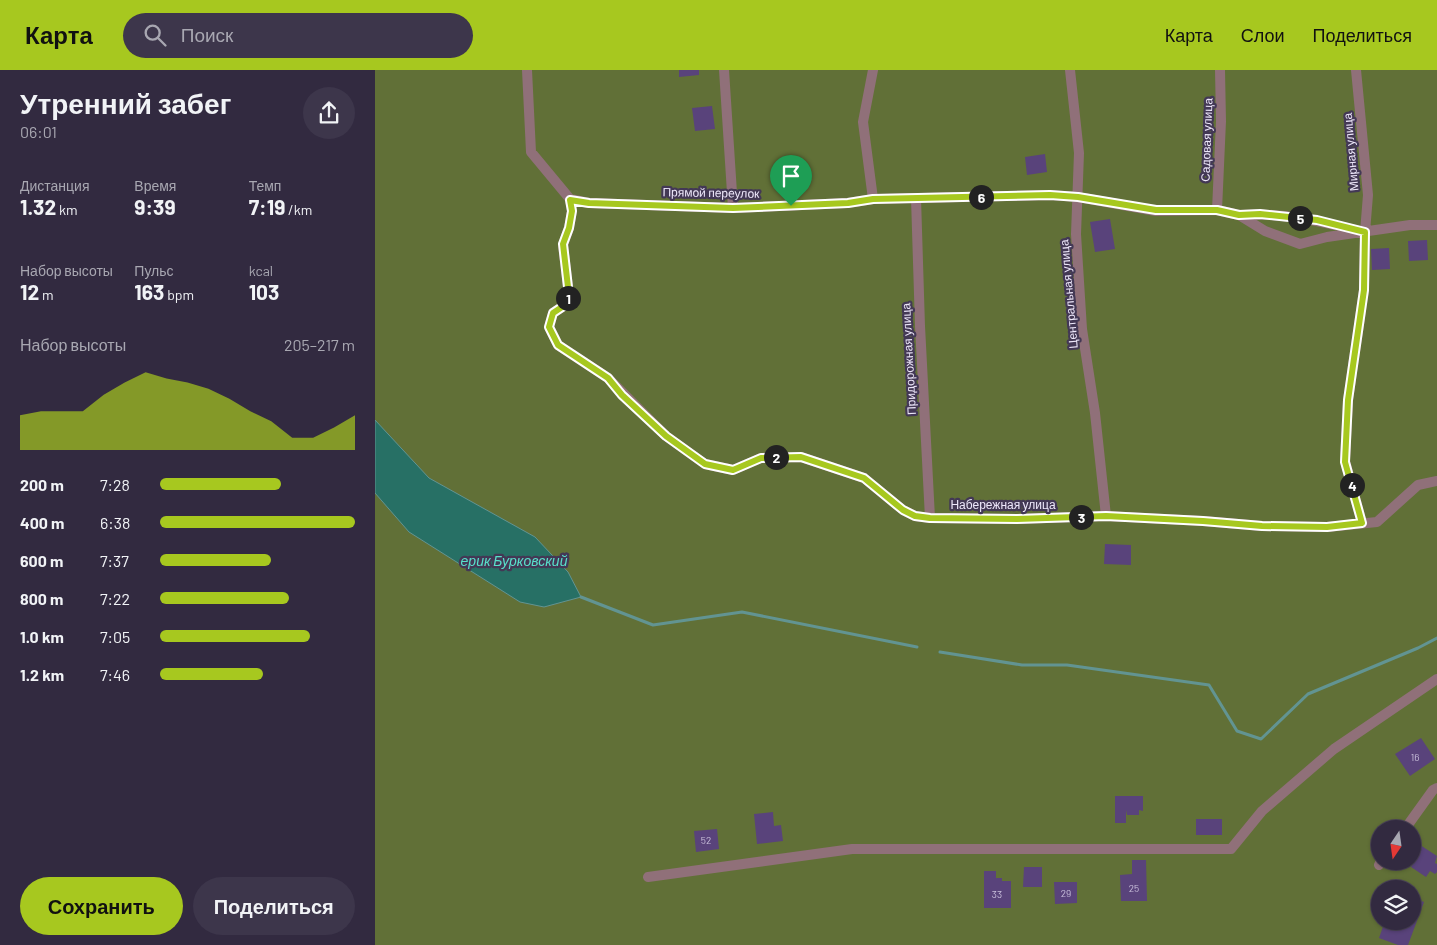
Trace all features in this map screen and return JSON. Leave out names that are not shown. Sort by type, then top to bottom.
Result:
[{"type":"street","points":[[527,70],[531,152],[570,200]]},
{"type":"street","points":[[724,70],[733,208]]},
{"type":"street","points":[[873,70],[863,122],[873,199]]},
{"type":"street","name":"Центральная улица","points":[[1070,70],[1079,153],[1076,234],[1082,329],[1095,414],[1106,516]]},
{"type":"street","name":"Садовая улица","points":[[1217,210],[1221,121],[1220,70]]},
{"type":"street","name":"Мирная улица","points":[[1356,70],[1368,195],[1364,290],[1348,400],[1345,462],[1362,523]]},
{"type":"street","name":"Прямой переулок","points":[[570,200],[589,203],[733,208],[848,203],[873,199],[1050,195],[1078,197],[1156,210],[1217,210],[1239,215],[1260,214],[1317,220],[1365,232]]},
{"type":"street","name":"Придорожная улица","points":[[916,198],[920,326],[930,518]]},
{"type":"street","name":"Набережная улица","points":[[570,200],[572,211],[569,228],[563,244],[568,303],[553,313],[549,327],[558,345],[608,378],[622,395],[666,436],[705,464],[733,470],[761,458],[801,457],[864,478],[903,510],[915,516],[930,518],[1017,519],[1106,516],[1269,526],[1327,527],[1377,522],[1418,485],[1437,481]]},
{"type":"street","name":"Прямой переулок","points":[[1239,215],[1265,232],[1300,244],[1327,237],[1365,232]]},
{"type":"street","points":[[1365,232],[1410,225],[1437,224]]},
{"type":"street","points":[[647,877],[852,849],[1231,849],[1262,811],[1334,749],[1437,679]]},
{"type":"street","points":[[1411,820],[1433,790],[1437,788]]},
{"type":"shaded area","points":[[375,70],[1437,70],[1437,945],[375,945]]},
{"type":"water","name":"ерик Бурковский","points":[[375,420],[429,478],[535,537],[568,572],[581,597],[544,607],[520,602],[409,532],[375,493]]},
{"type":"building","points":[[679,70],[699,70],[699,75],[679,77]]},
{"type":"building","points":[[712,106],[715,129],[695,131],[692,108]]},
{"type":"building","points":[[1045,154],[1047,172],[1027,175],[1025,157]]},
{"type":"building","points":[[1110,219],[1115,249],[1095,252],[1090,222]]},
{"type":"building","points":[[1427,240],[1428,260],[1409,261],[1408,241]]},
{"type":"building","points":[[1389,248],[1390,269],[1372,270],[1371,249]]},
{"type":"building","points":[[1105,544],[1131,545],[1131,565],[1104,564]]},
{"type":"building","points":[[1421,738],[1435,759],[1410,776],[1395,754]]},
{"type":"building","points":[[1115,796],[1143,796],[1143,811],[1139,810],[1139,815],[1127,815],[1126,810],[1126,823],[1115,823]]},
{"type":"building","points":[[773,812],[774,826],[781,825],[783,841],[757,844],[754,814]]},
{"type":"building","points":[[1196,819],[1222,819],[1222,835],[1196,835]]},
{"type":"building","points":[[717,829],[719,849],[696,852],[694,831]]},
{"type":"building","points":[[1421,846],[1437,856],[1435,863],[1437,864],[1437,872],[1435,874],[1430,871],[1426,877],[1416,870],[1421,870]]},
{"type":"building","points":[[1132,860],[1146,860],[1147,901],[1121,901],[1120,875],[1132,874]]},
{"type":"building","points":[[1024,867],[1042,867],[1042,887],[1023,887]]},
{"type":"building","points":[[984,871],[996,871],[996,878],[1002,878],[1002,881],[1011,881],[1011,908],[984,908]]},
{"type":"building","points":[[1054,882],[1077,882],[1077,903],[1055,904]]},
{"type":"building","points":[[1382,930],[1414,930],[1408,945],[1398,945],[1379,938]]},
{"type":"waterway","points":[[581,597],[653,625],[742,612],[917,647]]},
{"type":"waterway","points":[[940,652],[1022,665],[1067,665],[1209,685],[1237,731],[1261,739],[1308,694],[1418,648],[1437,638]]},
{"type":"route","points":[[1050,195],[1078,197],[1156,210],[1217,210],[1239,215],[1260,214],[1317,220],[1365,232],[1364,290],[1348,400],[1345,462],[1362,523],[1327,527],[1262,526],[1106,516],[1017,519],[930,518],[915,516],[903,510],[864,478],[801,457],[761,458],[733,470],[705,464],[666,436],[622,395],[608,378],[596,372],[558,345],[549,327],[553,313],[568,303],[563,244],[569,228],[572,211],[570,200],[589,203],[733,208],[791,206],[848,203],[873,199],[1050,195]]}]
